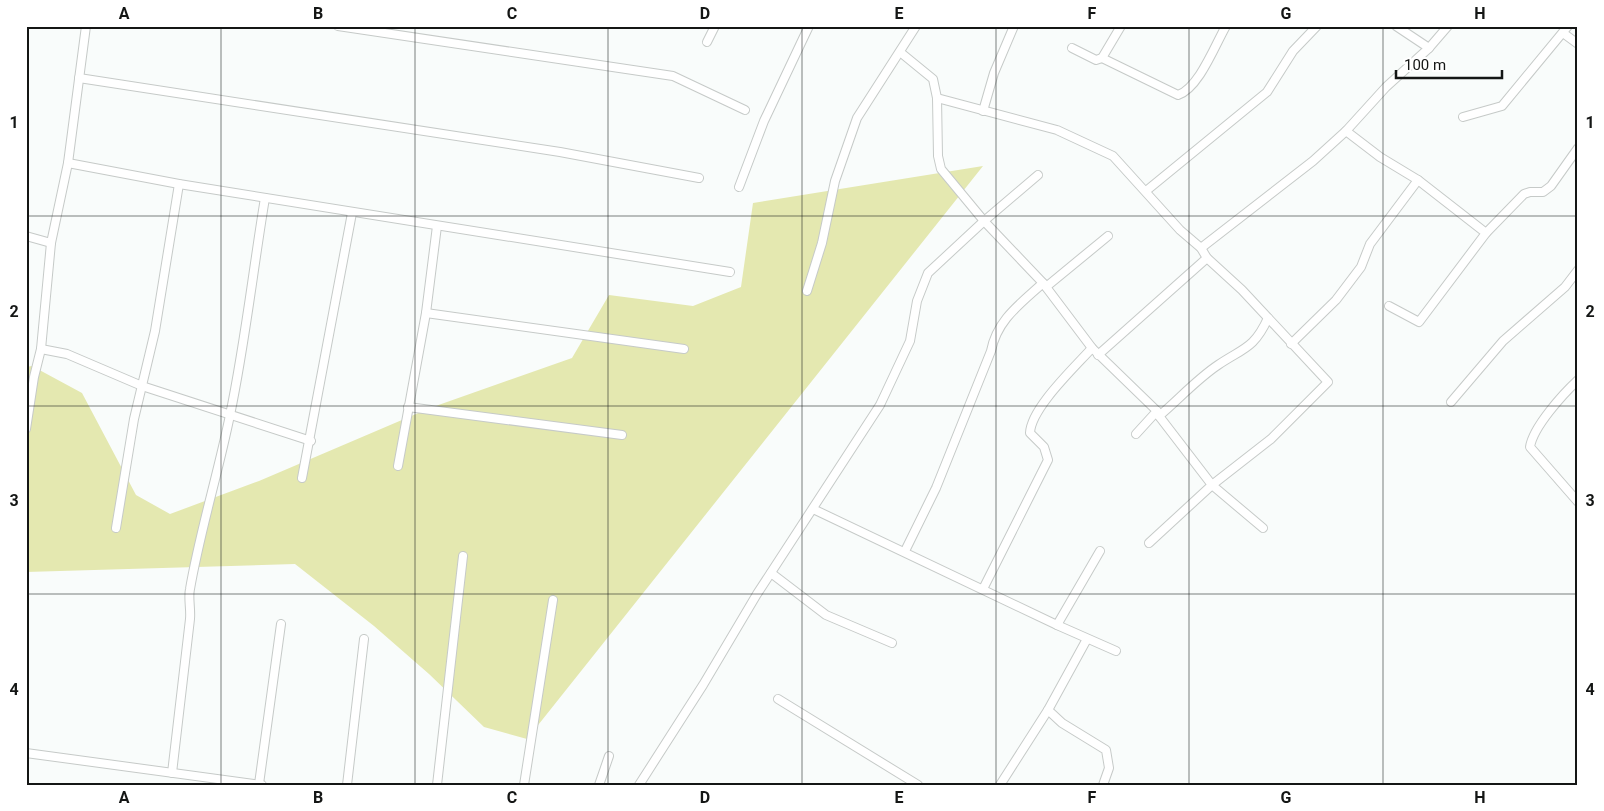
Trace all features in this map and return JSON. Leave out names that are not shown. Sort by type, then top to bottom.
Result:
[{"type":"street","points":[[26,429],[30,378],[41,349],[51,243],[68,163],[86,26]]},
{"type":"street","points":[[338,26],[673,76],[744,110]]},
{"type":"street","points":[[707,42],[715,26]]},
{"type":"street","points":[[807,291],[822,243],[835,181],[857,118],[916,26]]},
{"type":"street","points":[[983,110],[994,73],[1014,26]]},
{"type":"street","points":[[1072,48],[1096,60],[1102,58],[1121,26]]},
{"type":"street","points":[[1102,58],[1178,95],[1186,92],[1194,83],[1226,26]]},
{"type":"street","points":[[1146,191],[1267,92],[1293,51],[1317,26]]},
{"type":"street","points":[[1396,26],[1430,48]]},
{"type":"street","points":[[1202,248],[1313,161],[1346,131],[1386,87],[1430,48],[1448,26]]},
{"type":"street","points":[[739,187],[764,122],[806,27]]},
{"type":"street","points":[[1463,117],[1502,106],[1565,29],[1578,44]]},
{"type":"street","points":[[900,52],[933,79],[937,98],[939,163],[984,221],[1044,285],[1098,355],[1158,414],[1212,485],[1263,528]]},
{"type":"street","points":[[79,78],[560,152],[698,178]]},
{"type":"street","points":[[937,98],[1057,130],[1113,156],[1180,230],[1202,248],[1207,258],[1242,290],[1328,382],[1271,439],[1212,485],[1149,543]]},
{"type":"street","points":[[1346,131],[1380,157],[1418,180],[1486,233]]},
{"type":"street","points":[[1389,306],[1419,322],[1486,233],[1524,194],[1543,192],[1550,186],[1578,148]]},
{"type":"street","points":[[68,163],[352,213],[730,272]]},
{"type":"street","points":[[639,785],[771,573],[880,405],[910,341],[917,301],[928,273],[984,221],[1038,175]]},
{"type":"street","points":[[1291,344],[1336,300],[1361,267],[1370,244],[1418,180]]},
{"type":"street","points":[[116,528],[134,419],[155,331],[179,184]]},
{"type":"street","points":[[172,773],[192,606],[189,592],[199,540],[210,504],[230,414],[265,198]]},
{"type":"street","points":[[302,478],[311,441],[352,213]]},
{"type":"street","points":[[398,466],[426,314],[437,226]]},
{"type":"street","points":[[26,236],[51,243]]},
{"type":"street","points":[[905,551],[936,488],[991,351],[994,337],[1004,318],[1108,236]]},
{"type":"street","points":[[1098,355],[1207,258]]},
{"type":"street","points":[[1451,402],[1503,341],[1565,287],[1578,270]]},
{"type":"street","points":[[426,314],[684,349]]},
{"type":"street","points":[[1136,434],[1218,365],[1250,345],[1261,334],[1268,318]]},
{"type":"street","points":[[983,589],[1048,460],[1044,448],[1030,433],[1030,426],[1052,391],[1092,348]]},
{"type":"street","points":[[41,349],[67,354],[142,386],[311,441]]},
{"type":"street","points":[[1578,380],[1564,394],[1545,419],[1531,441],[1530,447],[1578,502]]},
{"type":"street","points":[[408,407],[622,434]]},
{"type":"street","points":[[813,509],[1087,639],[1116,650]]},
{"type":"street","points":[[1057,625],[1100,551]]},
{"type":"street","points":[[437,785],[463,556]]},
{"type":"street","points":[[771,573],[826,615],[892,643]]},
{"type":"street","points":[[524,785],[552,600]]},
{"type":"street","points":[[26,753],[254,785],[260,784],[281,624]]},
{"type":"street","points":[[347,785],[364,639]]},
{"type":"street","points":[[1000,785],[1048,710],[1087,639]]},
{"type":"street","points":[[778,698],[918,785]]},
{"type":"street","points":[[1048,710],[1062,723],[1106,750],[1109,768],[1103,785]]},
{"type":"street","points":[[599,785],[609,756]]},
{"type":"green space","points":[[983,166],[527,739],[484,727],[429,674],[374,626],[295,564],[26,572],[26,367],[32,366],[82,393],[136,495],[170,514],[259,481],[430,408],[572,358],[609,295],[693,306],[741,287],[753,203]]}]
